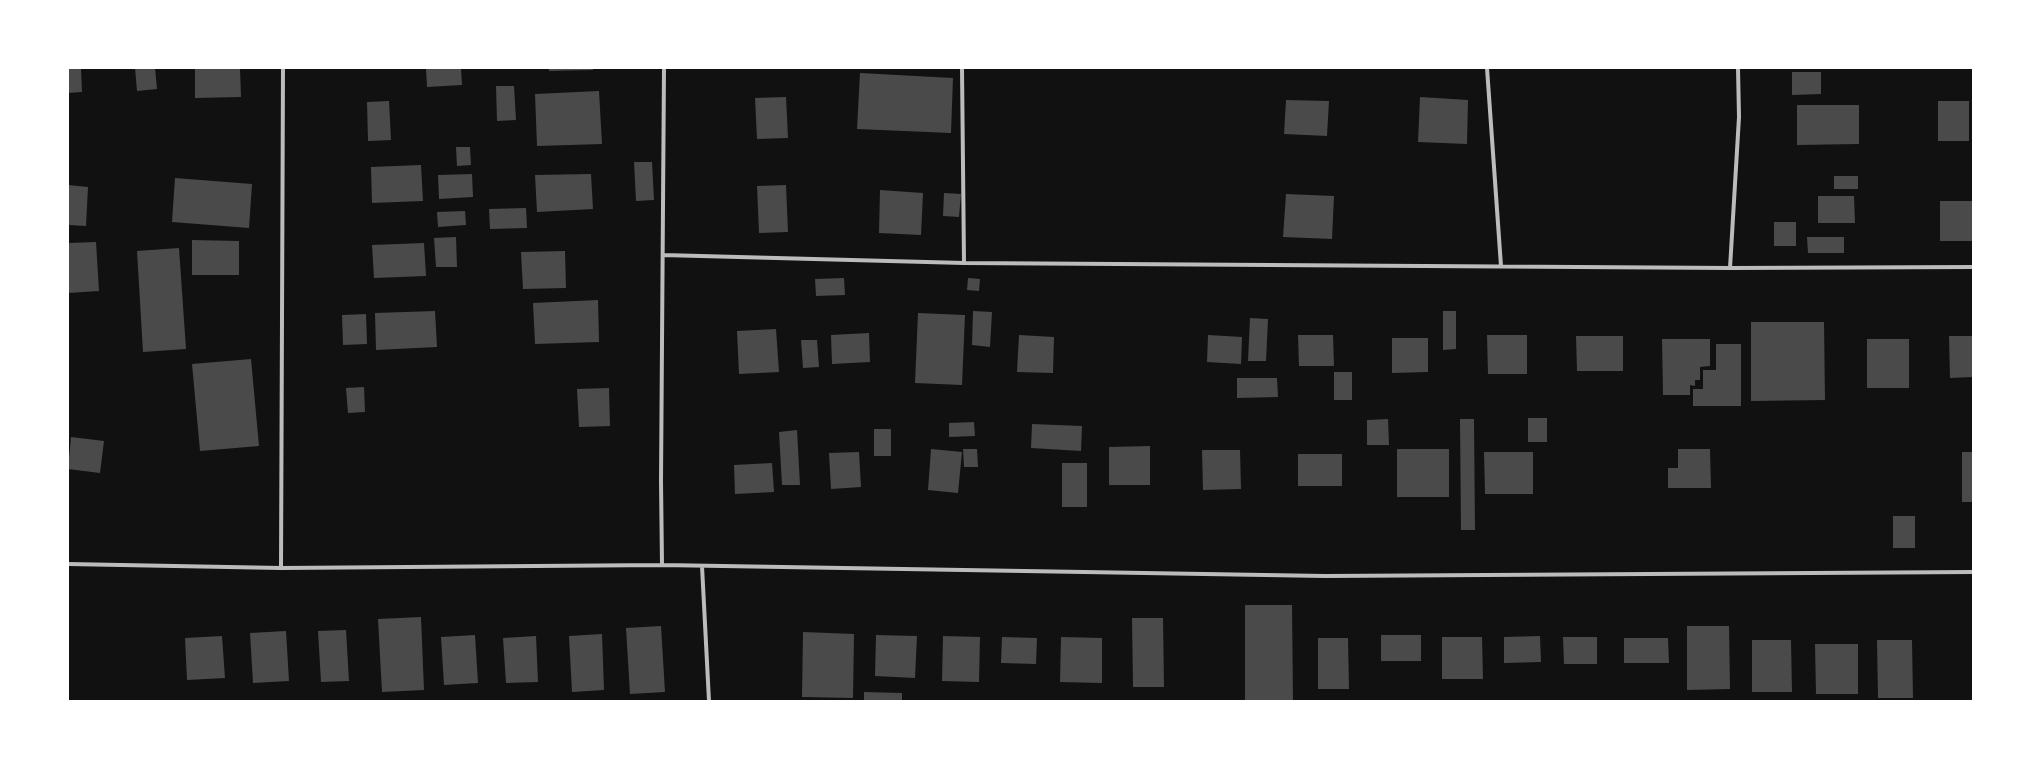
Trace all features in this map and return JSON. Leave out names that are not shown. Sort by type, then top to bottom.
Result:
[{"type":"street","points":[[281,568],[283,68]]},
{"type":"street","points":[[662,565],[660,481],[664,68]]},
{"type":"street","points":[[962,68],[964,262]]},
{"type":"street","points":[[1486,68],[1501,266]]},
{"type":"street","points":[[1730,268],[1738,117],[1738,68]]},
{"type":"street","points":[[663,255],[964,262],[1730,268],[1973,267]]},
{"type":"street","points":[[68,564],[281,568],[662,565],[1325,576],[1973,572]]},
{"type":"street","points":[[702,566],[709,701]]},
{"type":"building","points":[[68,68],[81,68],[82,92],[68,93]]},
{"type":"building","points":[[135,68],[155,68],[157,89],[137,91]]},
{"type":"building","points":[[195,68],[240,68],[241,97],[195,98]]},
{"type":"building","points":[[461,68],[462,85],[427,87],[426,69]]},
{"type":"building","points":[[549,68],[593,68],[593,70],[549,71]]},
{"type":"building","points":[[1792,72],[1821,72],[1821,94],[1792,95]]},
{"type":"building","points":[[860,73],[953,78],[951,133],[857,129]]},
{"type":"building","points":[[496,86],[514,86],[516,120],[497,121]]},
{"type":"building","points":[[599,91],[602,144],[537,146],[535,94]]},
{"type":"building","points":[[786,97],[788,138],[757,139],[755,98]]},
{"type":"building","points":[[1420,97],[1468,100],[1467,144],[1418,142]]},
{"type":"building","points":[[1286,100],[1329,101],[1327,136],[1284,134]]},
{"type":"building","points":[[389,101],[391,140],[368,141],[367,102]]},
{"type":"building","points":[[1938,101],[1969,101],[1969,141],[1938,141]]},
{"type":"building","points":[[1797,105],[1859,105],[1859,144],[1797,145]]},
{"type":"building","points":[[456,147],[470,147],[471,165],[457,166]]},
{"type":"building","points":[[634,162],[652,162],[654,200],[636,201]]},
{"type":"building","points":[[421,165],[423,201],[372,203],[371,167]]},
{"type":"building","points":[[472,174],[473,197],[439,199],[438,175]]},
{"type":"building","points":[[591,174],[593,209],[537,212],[535,175]]},
{"type":"building","points":[[1834,176],[1858,176],[1858,189],[1834,189]]},
{"type":"building","points":[[175,178],[252,184],[249,228],[172,222]]},
{"type":"building","points":[[68,185],[88,187],[86,226],[68,225]]},
{"type":"building","points":[[786,185],[788,232],[759,233],[757,186]]},
{"type":"building","points":[[880,190],[923,193],[921,235],[879,233]]},
{"type":"building","points":[[944,193],[961,194],[959,217],[943,216]]},
{"type":"building","points":[[1286,194],[1334,196],[1332,239],[1283,237]]},
{"type":"building","points":[[1818,196],[1854,196],[1855,223],[1818,223]]},
{"type":"building","points":[[1940,201],[1973,201],[1973,241],[1940,241]]},
{"type":"building","points":[[526,208],[527,228],[490,229],[489,209]]},
{"type":"building","points":[[465,211],[466,225],[438,227],[437,212]]},
{"type":"building","points":[[1774,222],[1796,222],[1796,246],[1774,246]]},
{"type":"building","points":[[456,237],[457,267],[436,267],[434,238]]},
{"type":"building","points":[[1807,237],[1844,237],[1844,253],[1808,253]]},
{"type":"building","points":[[192,240],[239,241],[239,275],[192,275]]},
{"type":"building","points":[[96,242],[99,291],[68,293],[68,243]]},
{"type":"building","points":[[424,243],[426,276],[374,278],[372,245]]},
{"type":"building","points":[[179,248],[186,349],[143,352],[137,251]]},
{"type":"building","points":[[565,251],[566,288],[523,289],[521,252]]},
{"type":"building","points":[[844,278],[845,295],[816,296],[815,279]]},
{"type":"building","points":[[968,278],[980,279],[979,291],[967,290]]},
{"type":"building","points":[[598,300],[599,342],[535,344],[533,303]]},
{"type":"building","points":[[435,311],[437,347],[376,350],[375,313]]},
{"type":"building","points":[[973,311],[992,312],[990,347],[972,345]]},
{"type":"building","points":[[1443,311],[1456,311],[1456,349],[1443,350]]},
{"type":"building","points":[[918,313],[965,315],[962,385],[915,383]]},
{"type":"building","points":[[366,314],[367,344],[343,345],[342,315]]},
{"type":"building","points":[[1250,318],[1268,319],[1266,361],[1248,361]]},
{"type":"building","points":[[1751,322],[1824,322],[1825,400],[1751,401]]},
{"type":"building","points":[[776,329],[779,372],[739,374],[737,331]]},
{"type":"building","points":[[869,333],[870,362],[832,364],[831,335]]},
{"type":"building","points":[[1019,335],[1054,337],[1053,373],[1017,372]]},
{"type":"building","points":[[1208,335],[1242,337],[1241,364],[1207,362]]},
{"type":"building","points":[[1298,335],[1333,335],[1334,366],[1299,366]]},
{"type":"building","points":[[1487,335],[1527,335],[1527,374],[1488,374]]},
{"type":"building","points":[[1576,336],[1623,336],[1623,371],[1577,371]]},
{"type":"building","points":[[1949,336],[1973,336],[1973,377],[1950,378]]},
{"type":"building","points":[[1392,338],[1428,338],[1428,372],[1392,373]]},
{"type":"building","points":[[1662,339],[1710,339],[1710,366],[1700,367],[1700,380],[1695,380],[1695,386],[1690,385],[1690,395],[1663,395]]},
{"type":"building","points":[[1867,339],[1909,339],[1909,388],[1867,388]]},
{"type":"building","points":[[801,340],[817,340],[819,367],[803,368]]},
{"type":"building","points":[[1716,344],[1741,344],[1741,406],[1693,406],[1693,389],[1703,389],[1703,370],[1716,370]]},
{"type":"building","points":[[251,359],[259,446],[200,451],[192,364]]},
{"type":"building","points":[[1334,372],[1352,372],[1352,400],[1334,400]]},
{"type":"building","points":[[1237,378],[1277,378],[1278,397],[1237,398]]},
{"type":"building","points":[[364,387],[365,412],[348,413],[346,388]]},
{"type":"building","points":[[609,388],[610,426],[579,427],[577,389]]},
{"type":"building","points":[[1528,418],[1547,418],[1547,442],[1528,442]]},
{"type":"building","points":[[1388,419],[1389,445],[1367,445],[1367,420]]},
{"type":"building","points":[[1460,419],[1474,419],[1475,530],[1461,530]]},
{"type":"building","points":[[974,422],[975,436],[949,437],[949,423]]},
{"type":"building","points":[[1032,424],[1082,426],[1081,451],[1031,448]]},
{"type":"building","points":[[874,429],[891,429],[891,456],[874,456]]},
{"type":"building","points":[[797,430],[800,485],[782,485],[779,432]]},
{"type":"building","points":[[71,437],[104,441],[100,473],[68,469]]},
{"type":"building","points":[[1150,446],[1150,485],[1109,485],[1109,447]]},
{"type":"building","points":[[931,449],[962,452],[958,493],[928,490]]},
{"type":"building","points":[[963,449],[977,449],[978,467],[964,467]]},
{"type":"building","points":[[1397,449],[1449,449],[1449,497],[1397,497]]},
{"type":"building","points":[[1678,449],[1710,449],[1711,488],[1668,488],[1668,468],[1678,468]]},
{"type":"building","points":[[1202,450],[1240,450],[1241,489],[1203,490]]},
{"type":"building","points":[[859,452],[861,487],[831,489],[829,453]]},
{"type":"building","points":[[1484,452],[1533,452],[1533,494],[1485,494]]},
{"type":"building","points":[[1962,452],[1973,452],[1973,502],[1962,502]]},
{"type":"building","points":[[1298,454],[1342,454],[1342,486],[1298,486]]},
{"type":"building","points":[[772,463],[774,492],[735,494],[734,465]]},
{"type":"building","points":[[1062,463],[1087,463],[1087,507],[1062,507]]},
{"type":"building","points":[[1893,516],[1915,516],[1915,548],[1893,548]]},
{"type":"building","points":[[1245,605],[1292,605],[1293,701],[1245,701]]},
{"type":"building","points":[[421,617],[424,690],[382,692],[378,619]]},
{"type":"building","points":[[1132,618],[1163,618],[1164,687],[1133,687]]},
{"type":"building","points":[[661,626],[665,692],[630,694],[626,628]]},
{"type":"building","points":[[1687,626],[1729,626],[1730,689],[1687,690]]},
{"type":"building","points":[[346,630],[349,681],[321,682],[318,631]]},
{"type":"building","points":[[286,631],[289,681],[253,683],[250,633]]},
{"type":"building","points":[[803,632],[854,634],[853,698],[802,697]]},
{"type":"building","points":[[602,634],[604,690],[572,692],[569,636]]},
{"type":"building","points":[[475,635],[478,683],[444,685],[441,637]]},
{"type":"building","points":[[876,635],[917,636],[915,678],[875,676]]},
{"type":"building","points":[[1381,635],[1421,635],[1421,661],[1381,661]]},
{"type":"building","points":[[222,636],[225,678],[187,680],[185,638]]},
{"type":"building","points":[[536,636],[538,682],[506,683],[503,638]]},
{"type":"building","points":[[943,636],[980,637],[979,682],[942,681]]},
{"type":"building","points":[[1540,636],[1541,662],[1504,663],[1504,637]]},
{"type":"building","points":[[1002,637],[1037,638],[1036,664],[1001,663]]},
{"type":"building","points":[[1061,637],[1102,638],[1102,683],[1060,682]]},
{"type":"building","points":[[1442,637],[1482,637],[1483,679],[1442,679]]},
{"type":"building","points":[[1563,637],[1597,637],[1597,664],[1564,664]]},
{"type":"building","points":[[1318,638],[1348,638],[1349,689],[1318,689]]},
{"type":"building","points":[[1624,638],[1668,638],[1669,663],[1624,663]]},
{"type":"building","points":[[1752,640],[1791,640],[1792,692],[1752,692]]},
{"type":"building","points":[[1877,640],[1912,640],[1913,698],[1878,698]]},
{"type":"building","points":[[1815,644],[1858,644],[1858,694],[1816,694]]},
{"type":"building","points":[[864,692],[902,693],[902,701],[864,701]]}]
